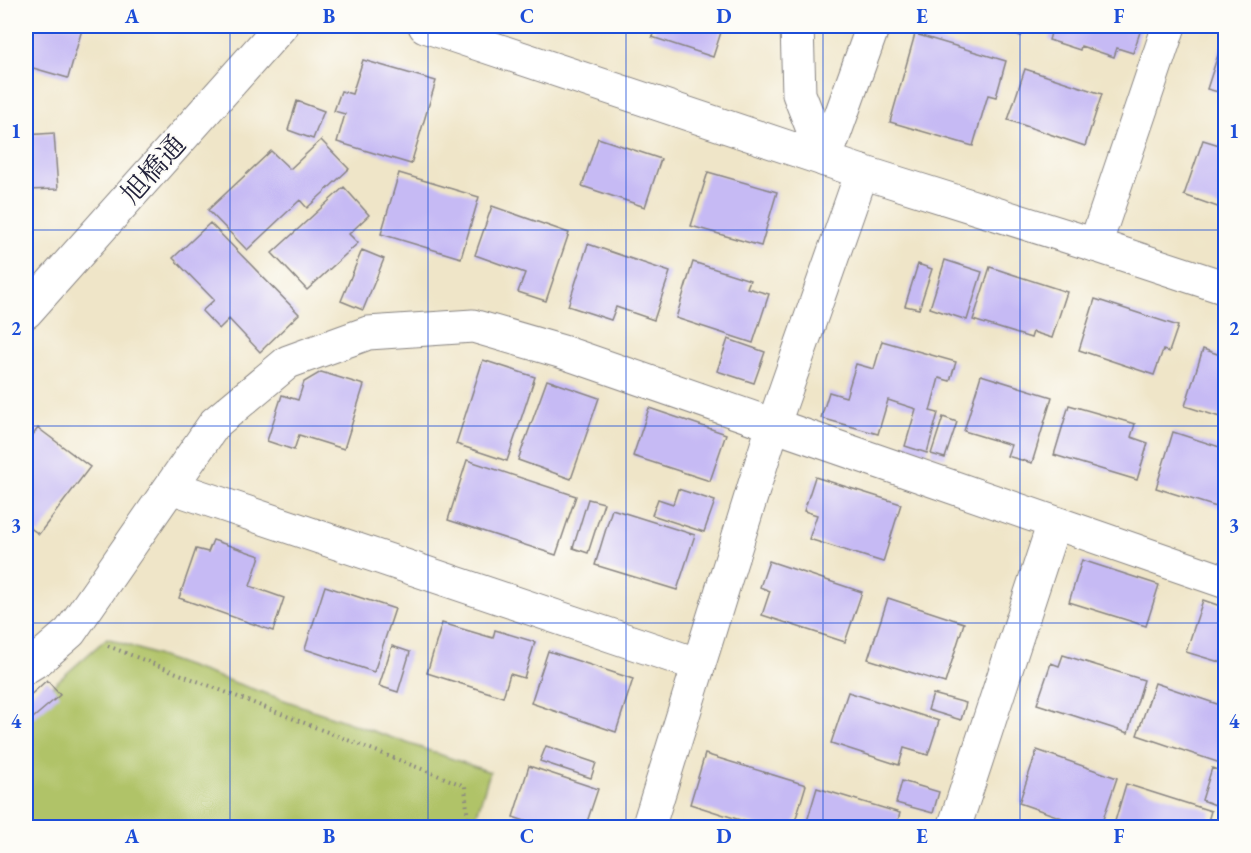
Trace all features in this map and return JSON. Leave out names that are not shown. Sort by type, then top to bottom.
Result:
[{"type":"street","name":"旭橋通","points":[[26,312],[281,26]]},
{"type":"street","points":[[425,26],[825,160],[1226,288]]},
{"type":"street","points":[[797,26],[799,94],[825,160]]},
{"type":"street","points":[[825,160],[873,26]]},
{"type":"street","points":[[1095,245],[1169,26]]},
{"type":"street","points":[[648,828],[773,426],[862,172]]},
{"type":"street","points":[[26,667],[39,659],[70,632],[215,423],[288,362],[368,333],[473,326],[563,352],[1226,582]]},
{"type":"street","points":[[171,487],[699,665]]},
{"type":"street","points":[[954,828],[1054,523]]},
{"type":"path","points":[[70,632],[465,786],[467,828]]},
{"type":"green space","points":[[107,638],[490,772],[473,827],[26,827],[26,709]]},
{"type":"building","points":[[26,26],[83,26],[68,78],[26,66]]},
{"type":"building","points":[[656,26],[723,26],[713,57],[652,37]]},
{"type":"building","points":[[989,26],[1025,26],[1021,36]]},
{"type":"building","points":[[1053,26],[1142,26],[1133,53],[1117,48],[1114,57],[1081,46],[1080,50],[1049,40]]},
{"type":"building","points":[[1226,33],[1226,94],[1207,89]]},
{"type":"building","points":[[915,34],[1006,61],[996,97],[988,95],[973,146],[890,122]]},
{"type":"building","points":[[363,60],[436,81],[411,164],[337,142],[345,114],[334,111],[341,91],[352,94]]},
{"type":"building","points":[[1025,69],[1102,94],[1085,146],[1008,120]]},
{"type":"building","points":[[297,101],[324,111],[313,139],[288,130]]},
{"type":"building","points":[[54,133],[58,189],[26,190],[26,135]]},
{"type":"building","points":[[598,138],[661,159],[645,207],[582,186]]},
{"type":"building","points":[[321,140],[349,169],[307,208],[300,200],[247,250],[208,210],[271,151],[290,169]]},
{"type":"building","points":[[1203,140],[1226,147],[1226,210],[1184,195]]},
{"type":"building","points":[[708,172],[777,192],[761,246],[691,226]]},
{"type":"building","points":[[399,173],[479,197],[461,258],[381,234]]},
{"type":"building","points":[[344,187],[369,215],[349,234],[358,243],[307,290],[272,253]]},
{"type":"building","points":[[492,206],[569,233],[546,301],[518,292],[525,273],[475,255]]},
{"type":"building","points":[[210,223],[299,314],[260,352],[229,319],[219,329],[202,311],[214,300],[173,258]]},
{"type":"building","points":[[588,244],[670,272],[654,320],[616,307],[611,320],[568,306]]},
{"type":"building","points":[[362,250],[384,259],[363,310],[341,301]]},
{"type":"building","points":[[945,260],[982,272],[967,320],[930,308]]},
{"type":"building","points":[[693,262],[750,280],[747,288],[769,294],[753,343],[676,318]]},
{"type":"building","points":[[918,264],[932,269],[919,309],[905,306]]},
{"type":"building","points":[[990,267],[1067,292],[1052,338],[1033,332],[1031,338],[973,320]]},
{"type":"building","points":[[1095,299],[1178,326],[1169,352],[1163,350],[1154,375],[1079,350]]},
{"type":"building","points":[[728,339],[765,352],[754,383],[717,371]]},
{"type":"building","points":[[882,341],[956,362],[950,381],[939,378],[930,411],[938,413],[927,453],[905,446],[916,409],[888,400],[878,434],[821,418],[829,392],[846,397],[856,364],[874,369]]},
{"type":"building","points":[[1203,349],[1226,357],[1226,419],[1185,406]]},
{"type":"building","points":[[483,360],[535,377],[507,461],[456,444]]},
{"type":"building","points":[[321,372],[364,385],[344,449],[299,435],[294,450],[267,441],[282,395],[298,400],[304,382]]},
{"type":"building","points":[[981,375],[1052,397],[1032,463],[1007,456],[1011,445],[964,431]]},
{"type":"building","points":[[547,380],[599,398],[571,479],[518,460]]},
{"type":"building","points":[[1069,405],[1135,424],[1131,437],[1148,443],[1137,480],[1054,455]]},
{"type":"building","points":[[649,408],[726,434],[710,481],[633,456]]},
{"type":"building","points":[[943,417],[957,422],[945,458],[931,454]]},
{"type":"building","points":[[38,428],[90,467],[39,534],[26,525],[26,444]]},
{"type":"building","points":[[1173,432],[1226,449],[1226,510],[1156,488]]},
{"type":"building","points":[[467,460],[576,496],[556,555],[448,520]]},
{"type":"building","points":[[815,477],[901,504],[883,562],[809,539],[817,515],[804,511]]},
{"type":"building","points":[[678,489],[715,501],[704,532],[652,515],[658,499],[673,504]]},
{"type":"building","points":[[588,499],[604,503],[588,553],[573,548]]},
{"type":"building","points":[[612,509],[695,535],[677,590],[595,565]]},
{"type":"building","points":[[213,540],[260,556],[250,586],[284,598],[273,631],[179,598],[196,549],[208,552]]},
{"type":"building","points":[[1082,560],[1159,585],[1146,626],[1069,602]]},
{"type":"building","points":[[769,561],[862,592],[845,642],[762,615],[770,591],[760,587]]},
{"type":"building","points":[[325,586],[395,609],[374,672],[305,649]]},
{"type":"building","points":[[888,598],[964,623],[945,683],[868,659]]},
{"type":"building","points":[[1203,600],[1226,608],[1226,664],[1186,652]]},
{"type":"building","points":[[442,623],[493,638],[495,630],[535,642],[524,678],[510,674],[503,697],[427,673]]},
{"type":"building","points":[[392,646],[410,652],[398,692],[379,686]]},
{"type":"building","points":[[548,651],[633,679],[616,732],[531,703]]},
{"type":"building","points":[[1063,655],[1144,680],[1128,733],[1037,704],[1051,663],[1059,666]]},
{"type":"building","points":[[47,680],[60,695],[33,718],[26,710],[26,699]]},
{"type":"building","points":[[1155,683],[1226,707],[1226,765],[1137,735]]},
{"type":"building","points":[[848,692],[939,721],[928,755],[904,748],[899,765],[831,743]]},
{"type":"building","points":[[933,694],[966,703],[961,720],[928,710]]},
{"type":"building","points":[[546,746],[596,763],[591,778],[540,761]]},
{"type":"building","points":[[1037,750],[1117,778],[1100,828],[1091,828],[1019,803]]},
{"type":"building","points":[[705,754],[806,785],[793,828],[765,828],[690,804]]},
{"type":"building","points":[[529,766],[598,789],[585,828],[545,828],[513,817]]},
{"type":"building","points":[[1212,768],[1226,773],[1226,809],[1202,800]]},
{"type":"building","points":[[902,781],[939,792],[933,813],[896,803]]},
{"type":"building","points":[[1126,784],[1211,811],[1206,828],[1113,828]]},
{"type":"building","points":[[817,788],[900,813],[896,828],[805,828]]}]
